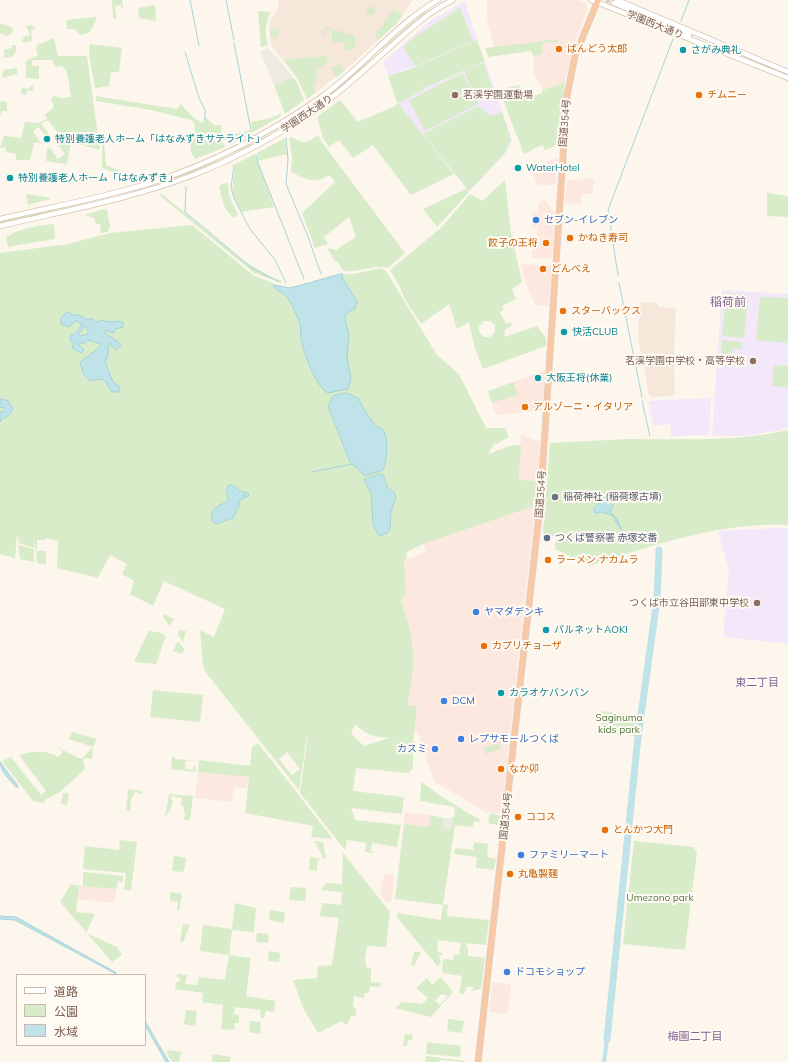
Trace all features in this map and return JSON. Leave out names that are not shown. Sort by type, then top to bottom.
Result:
[{"type":"highway","name":"国道354号","points":[[478,1062],[540,506],[565,112],[575,56],[595,1]]},
{"type":"main road","name":"学園西大通り","points":[[0,219],[152,183],[229,152],[283,123],[321,97],[411,19],[438,0]]},
{"type":"main road","name":"学園西大通り","points":[[0,226],[147,190],[194,175],[238,155],[285,129],[321,106],[416,24],[453,0]]},
{"type":"main road","name":"学園西大通り","points":[[595,1],[788,78]]},
{"type":"main road","name":"学園西大通り","points":[[616,2],[718,50]]},
{"type":"main road","name":"学園西大通り","points":[[616,2],[788,72]]},
{"type":"main road","name":"学園西大通り","points":[[675,29],[720,44]]},
{"type":"shaded area","points":[[279,0],[413,0],[397,23],[351,65],[307,99],[298,79],[271,45],[269,27],[271,19],[277,10]]},
{"type":"shaded area","points":[[487,0],[578,0],[586,3],[588,9],[574,45],[565,82],[543,90],[534,73],[534,57],[543,54],[542,43],[558,42],[559,39],[494,47],[487,19]]},
{"type":"shaded area","name":"茗渓学園運動場","points":[[465,1],[477,40],[413,68],[425,88],[485,61],[512,140],[505,154],[469,192],[397,102],[401,102],[412,67],[388,76],[383,62],[430,21]]},
{"type":"shaded area","points":[[268,48],[293,77],[274,85],[260,51]]},
{"type":"shaded area","points":[[558,157],[556,184],[538,186],[531,169]]},
{"type":"shaded area","points":[[583,178],[595,180],[592,194],[582,194],[581,204],[565,203],[567,180],[582,181]]},
{"type":"shaded area","points":[[544,200],[555,212],[552,259],[532,258],[533,237],[537,237],[538,228],[531,227],[532,212],[538,213],[538,204]]},
{"type":"shaded area","points":[[521,264],[552,266],[549,306],[535,305],[526,284]]},
{"type":"shaded area","name":"茗渓学園中学校・高等学校","points":[[722,290],[788,294],[788,429],[743,436],[712,436]]},
{"type":"shaded area","points":[[640,302],[658,303],[658,307],[676,308],[674,356],[675,394],[673,396],[651,397],[649,395],[638,336]]},
{"type":"shaded area","points":[[545,371],[542,410],[496,415],[492,403],[517,395],[513,382]]},
{"type":"shaded area","points":[[709,398],[711,400],[709,435],[671,436],[671,424],[653,426],[648,401]]},
{"type":"shaded area","points":[[521,435],[540,442],[538,481],[519,480]]},
{"type":"shaded area","points":[[529,508],[535,509],[501,814],[485,812],[434,781],[418,733],[414,733],[417,706],[407,705],[410,694],[413,657],[411,637],[401,600],[406,594],[403,566],[404,560],[426,552],[423,544]]},
{"type":"shaded area","name":"つくば市立谷田部東中学校","points":[[788,528],[788,644],[724,637],[729,571],[718,531]]},
{"type":"shaded area","points":[[198,772],[249,777],[247,788],[234,787],[232,802],[195,798]]},
{"type":"shaded area","points":[[405,812],[431,815],[428,827],[404,824]]},
{"type":"shaded area","points":[[444,818],[453,819],[451,829],[443,828]]},
{"type":"shaded area","points":[[385,873],[394,875],[392,900],[387,903],[380,894]]},
{"type":"shaded area","points":[[79,885],[116,889],[115,903],[77,899]]},
{"type":"shaded area","points":[[492,982],[511,984],[508,1014],[489,1012]]},
{"type":"green space","points":[[112,0],[122,0],[123,8],[121,8],[121,5],[115,6],[117,19],[113,18]]},
{"type":"green space","points":[[449,0],[427,13],[392,43],[377,52],[423,13]]},
{"type":"green space","points":[[155,5],[156,21],[139,18],[138,8]]},
{"type":"green space","points":[[371,6],[376,11],[371,16],[366,11]]},
{"type":"green space","points":[[460,7],[473,41],[415,66],[403,47]]},
{"type":"green space","points":[[394,9],[403,15],[397,23],[377,41],[375,31],[379,30]]},
{"type":"green space","points":[[258,11],[271,12],[266,28],[268,45],[261,47]]},
{"type":"green space","points":[[97,18],[89,33],[80,35],[75,29],[67,29],[66,20]]},
{"type":"green space","points":[[0,23],[13,28],[12,33],[7,36],[0,33]]},
{"type":"green space","points":[[32,25],[36,28],[31,30],[32,40],[25,43],[21,42],[25,36],[30,35],[26,26]]},
{"type":"green space","points":[[326,27],[355,36],[355,49],[344,50],[345,43],[332,42],[332,31],[326,30],[325,35],[323,35],[324,28]]},
{"type":"green space","points":[[277,28],[280,28],[277,38],[270,37],[270,29],[276,31]]},
{"type":"green space","points":[[54,38],[58,56],[87,56],[100,150],[71,142],[67,164],[46,161],[47,149],[50,148],[58,159],[65,154],[57,143],[59,141],[56,135],[58,133],[48,120],[41,124],[49,134],[46,137],[39,127],[33,131],[41,144],[37,142],[34,143],[30,160],[16,160],[16,154],[6,152],[5,147],[0,148],[4,136],[21,138],[25,122],[38,123],[47,119],[45,115],[54,107],[51,99],[53,96],[62,98],[71,97],[66,70],[62,66],[55,67],[52,60],[32,60],[32,66],[39,66],[39,79],[26,78],[26,61],[38,55],[36,49],[37,45]]},
{"type":"green space","points":[[559,39],[558,42],[542,43],[543,54],[534,57],[531,51],[488,57],[485,48]]},
{"type":"green space","points":[[477,40],[485,61],[425,88],[414,70],[425,89],[401,102],[397,102],[388,76],[413,68]]},
{"type":"green space","points":[[90,44],[122,48],[119,72],[111,72],[109,86],[95,88],[89,54]]},
{"type":"green space","points":[[12,45],[16,45],[16,51],[13,56],[4,58],[4,50],[12,48]]},
{"type":"green space","points":[[326,56],[328,63],[316,70],[318,74],[315,75],[317,81],[313,86],[315,93],[307,99],[298,79],[284,60]]},
{"type":"green space","points":[[375,57],[344,86],[286,125]]},
{"type":"green space","points":[[483,63],[494,91],[476,99],[478,104],[425,131],[409,100],[462,73],[474,95],[464,71]]},
{"type":"green space","points":[[341,64],[343,72],[336,78],[331,67]]},
{"type":"green space","points":[[17,68],[17,74],[2,78],[3,70]]},
{"type":"green space","points":[[293,77],[296,80],[304,100],[285,114],[274,85]]},
{"type":"green space","points":[[565,82],[558,143],[545,150],[542,145],[524,154],[499,90],[519,85],[524,99],[542,93],[543,90]]},
{"type":"green space","points":[[33,85],[34,91],[27,90],[26,95],[21,93],[22,89],[19,87],[28,89]]},
{"type":"green space","points":[[96,96],[177,109],[181,104],[189,113],[202,123],[206,118],[214,125],[221,125],[221,139],[225,147],[195,159],[191,153],[195,127],[191,120],[151,110],[96,101]]},
{"type":"green space","points":[[340,100],[358,122],[395,106],[398,103],[454,174],[411,195],[373,145],[353,158],[339,140],[329,147],[323,138],[317,117]]},
{"type":"green space","points":[[0,101],[7,102],[7,111],[2,111],[0,116]]},
{"type":"green space","points":[[479,106],[490,116],[502,112],[511,140],[504,154],[469,191],[423,134]]},
{"type":"green space","points":[[281,113],[281,116],[230,145],[225,140],[225,136],[252,130],[251,122],[271,118]]},
{"type":"green space","points":[[282,128],[245,149],[231,154]]},
{"type":"green space","points":[[318,135],[405,253],[388,268],[377,267],[348,271],[342,270],[339,263],[335,261],[327,248],[336,250],[356,237],[349,217],[324,237],[328,244],[315,248],[302,213],[335,182],[329,175],[319,180],[310,180],[291,172],[292,156],[289,138],[291,137],[305,142]]},
{"type":"green space","points":[[285,138],[287,154],[258,161],[257,153]]},
{"type":"green space","points":[[102,139],[104,139],[106,165],[133,176],[126,177],[102,168]]},
{"type":"green space","points":[[255,154],[274,207],[241,212],[232,193],[235,164]]},
{"type":"green space","points":[[228,157],[190,174],[161,182],[161,181]]},
{"type":"green space","points":[[505,180],[511,233],[522,282],[512,289],[516,299],[502,306],[504,310],[500,312],[506,324],[510,322],[512,325],[505,330],[504,337],[537,326],[546,338],[546,346],[483,369],[475,348],[469,322],[457,329],[449,304],[421,324],[404,298],[399,285],[390,270],[442,227],[470,194],[482,201]],"holes":[[[484,321],[490,321],[495,325],[495,332],[490,337],[484,337],[479,332],[479,326]]]},
{"type":"green space","points":[[228,183],[229,195],[238,215],[233,218],[224,206],[219,187],[221,184]]},
{"type":"green space","points":[[466,189],[469,192],[437,227],[423,209]]},
{"type":"green space","points":[[767,193],[788,196],[788,217],[767,216]]},
{"type":"green space","points":[[26,194],[51,198],[51,199],[28,205]]},
{"type":"green space","points":[[158,194],[162,194],[242,260],[274,279],[281,280],[281,283],[254,273]]},
{"type":"green space","points":[[105,197],[104,199],[0,224],[0,221]]},
{"type":"green space","points":[[104,209],[107,210],[110,226],[108,232],[100,233],[101,224],[96,224],[94,218],[84,215]]},
{"type":"green space","points":[[54,224],[55,239],[8,247],[6,237],[17,231]]},
{"type":"green space","points":[[192,225],[253,275],[285,288],[338,274],[353,274],[381,268],[386,271],[437,355],[459,374],[486,428],[505,428],[509,437],[496,444],[495,443],[488,454],[512,445],[521,446],[519,480],[538,481],[535,509],[529,508],[423,544],[407,552],[406,559],[404,560],[406,594],[401,600],[410,632],[413,653],[412,679],[407,705],[417,706],[413,744],[413,768],[408,773],[356,768],[353,791],[404,797],[402,814],[351,808],[355,820],[401,825],[397,847],[372,843],[371,851],[375,853],[365,852],[366,843],[347,840],[345,850],[300,793],[308,735],[299,790],[207,674],[203,666],[200,630],[214,637],[225,609],[164,581],[153,606],[130,594],[134,581],[122,574],[127,564],[110,555],[98,578],[57,568],[58,541],[46,538],[46,540],[37,540],[37,549],[35,549],[34,538],[34,548],[19,543],[17,534],[15,558],[0,554],[0,253],[68,244],[110,233]],"holes":[[[355,724],[370,735],[389,738],[364,746],[351,734]],[[287,752],[300,769],[292,775],[279,759]]]},
{"type":"green space","points":[[726,293],[748,295],[744,338],[722,336]]},
{"type":"green space","points":[[760,297],[788,298],[788,343],[756,340]]},
{"type":"green space","points":[[722,340],[742,342],[742,350],[732,349],[731,367],[720,366]]},
{"type":"green space","points":[[774,365],[788,366],[788,388],[772,386]]},
{"type":"green space","points":[[513,382],[518,395],[492,403],[488,391]]},
{"type":"green space","points":[[534,400],[543,405],[542,410],[534,411]]},
{"type":"green space","points":[[788,430],[788,525],[737,527],[687,536],[589,566],[555,549],[556,537],[543,533],[550,443],[629,439],[729,438],[768,434]]},
{"type":"green space","points":[[18,545],[34,549],[34,562],[20,559]]},
{"type":"green space","points":[[36,551],[46,551],[46,565],[37,563]]},
{"type":"green space","points":[[164,614],[174,619],[170,626],[163,617]]},
{"type":"green space","points":[[149,630],[155,633],[157,631],[166,636],[156,664],[134,662]]},
{"type":"green space","points":[[179,630],[186,631],[183,642],[178,635]]},
{"type":"green space","points":[[178,641],[185,650],[182,654],[173,651]]},
{"type":"green space","points":[[153,690],[203,695],[200,722],[150,717]]},
{"type":"green space","name":"Saginuma kids park","points":[[603,711],[638,716],[635,736],[600,732]]},
{"type":"green space","points":[[72,732],[97,739],[93,747],[69,739]]},
{"type":"green space","points":[[258,743],[333,839],[311,837],[313,826],[245,813],[249,777],[198,772],[199,760],[250,766],[252,747]]},
{"type":"green space","points":[[500,743],[501,749],[485,754],[483,748]]},
{"type":"green space","points":[[57,747],[81,759],[93,747],[92,759],[83,758],[85,769],[60,792],[45,800],[44,803],[33,801],[2,761],[11,757],[41,795],[46,791],[19,755],[40,752],[49,753],[58,757],[63,752]]},
{"type":"green space","points":[[172,756],[175,757],[175,759],[196,761],[186,761],[185,769],[193,770],[193,766],[196,767],[195,772],[171,769]]},
{"type":"green space","points":[[421,782],[480,820],[479,822],[474,821],[473,827],[455,825],[443,905],[395,899],[404,824],[428,827],[431,815],[444,818],[443,828],[451,829],[453,819],[449,818],[454,817],[455,807],[420,801]]},
{"type":"green space","points":[[128,789],[142,791],[142,794],[134,792],[134,796],[131,798],[130,811],[126,811]]},
{"type":"green space","points":[[63,793],[69,794],[67,805],[61,804]]},
{"type":"green space","points":[[169,794],[193,796],[190,820],[183,820],[186,813],[184,813],[184,807],[181,806],[182,798],[172,796],[171,800],[173,801],[171,808],[165,818]]},
{"type":"green space","points":[[490,813],[502,816],[501,826],[488,823]]},
{"type":"green space","points":[[120,840],[137,842],[131,890],[124,890],[126,873],[83,869],[85,846],[119,850]]},
{"type":"green space","points":[[314,841],[323,842],[326,859],[324,859]]},
{"type":"green space","name":"Umezono park","points":[[634,841],[693,847],[697,852],[685,950],[623,944]]},
{"type":"green space","points":[[474,842],[488,844],[487,857],[496,859],[494,870],[476,868],[477,857],[454,854],[455,848],[473,850]]},
{"type":"green space","points":[[343,853],[390,912],[386,947],[367,946],[365,960],[367,969],[371,968],[371,982],[381,983],[380,987],[370,986],[369,993],[365,993],[364,998],[354,996],[353,1005],[356,1010],[356,1016],[351,1016],[348,1023],[345,1025],[342,1021],[318,1033],[303,1008],[293,980],[317,978],[318,966],[332,965],[339,918],[320,916],[322,903],[341,905],[342,892],[321,890],[326,883],[342,884]]},
{"type":"green space","points":[[174,856],[186,858],[184,872],[172,871]]},
{"type":"green space","points":[[310,857],[320,859],[317,863],[317,871],[309,870]]},
{"type":"green space","points":[[83,872],[123,876],[123,882],[118,881],[116,889],[83,886]]},
{"type":"green space","points":[[71,884],[79,886],[76,912],[95,914],[86,932],[60,902]]},
{"type":"green space","points":[[291,887],[306,888],[305,901],[289,900]]},
{"type":"green space","points":[[170,892],[182,894],[179,911],[177,910],[178,902],[170,901]]},
{"type":"green space","points":[[235,903],[256,908],[254,932],[232,930],[229,955],[200,951],[203,925],[232,929]]},
{"type":"green space","points":[[448,904],[447,916],[489,920],[486,945],[467,943],[466,948],[468,948],[468,956],[485,958],[481,989],[472,991],[473,987],[467,987],[464,994],[459,994],[462,976],[442,973],[443,959],[453,960],[454,954],[459,955],[461,943],[438,940],[437,952],[443,953],[442,956],[438,955],[441,961],[438,967],[396,916],[398,913],[441,920],[443,905]]},
{"type":"green space","points":[[270,910],[285,912],[284,923],[269,920]]},
{"type":"green space","points":[[183,924],[190,925],[183,942],[180,942]]},
{"type":"green space","points":[[257,933],[269,934],[268,943],[256,942]]},
{"type":"green space","points":[[87,934],[117,947],[122,955],[112,962]]},
{"type":"green space","points":[[269,951],[280,953],[279,962],[268,961]]},
{"type":"green space","points":[[414,952],[421,952],[414,966],[411,965]]},
{"type":"green space","points":[[229,955],[251,958],[246,996],[275,1001],[274,1012],[266,1011],[264,1018],[260,1018],[261,1010],[235,1007],[234,1014],[239,1015],[239,1023],[235,1023],[234,1030],[221,1029],[223,1005],[202,1002],[203,993],[175,989],[176,982],[179,983],[180,978],[177,977],[177,974],[187,975],[185,984],[197,985],[199,977],[225,980]]},
{"type":"green space","points":[[441,977],[453,992],[431,1017],[395,1008],[402,1002],[422,1004],[428,998],[416,988],[427,978],[432,985]],"holes":[[[441,994],[448,996],[440,1005],[435,1001]]]},
{"type":"green space","points":[[186,1010],[197,1011],[195,1026],[184,1024]]},
{"type":"green space","points":[[448,1019],[464,1021],[462,1033],[447,1031]]},
{"type":"green space","points":[[250,1021],[261,1022],[260,1034],[249,1032]]},
{"type":"green space","points":[[405,1034],[413,1035],[412,1040],[408,1040],[407,1046],[403,1046]]},
{"type":"green space","points":[[427,1042],[461,1046],[460,1057],[426,1054]]},
{"type":"green space","points":[[168,1050],[181,1052],[179,1062],[172,1062],[167,1053]]},
{"type":"green space","points":[[213,1054],[231,1057],[230,1062],[211,1062]]},
{"type":"green space","points":[[426,1056],[464,1062],[440,1060],[439,1062],[425,1062]]},
{"type":"water","points":[[342,274],[343,279],[357,301],[355,309],[346,314],[345,321],[349,334],[347,359],[351,379],[348,389],[328,393],[319,384],[311,369],[301,339],[300,323],[292,304],[283,293],[274,287],[274,285],[290,288]]},
{"type":"water","points":[[67,312],[74,315],[80,315],[85,319],[93,319],[97,322],[102,320],[108,322],[120,321],[123,323],[123,327],[115,329],[113,333],[106,330],[105,333],[117,341],[121,346],[116,350],[109,343],[108,355],[105,362],[113,382],[119,386],[119,392],[112,392],[106,382],[102,379],[90,381],[84,375],[80,362],[100,347],[101,344],[88,340],[85,343],[80,343],[79,345],[84,350],[81,353],[72,348],[74,343],[71,342],[70,336],[76,333],[82,324],[76,321],[68,327],[61,324],[61,318]],"holes":[[[85,326],[88,334],[80,336],[79,334]]]},
{"type":"water","points":[[347,393],[358,398],[370,418],[378,427],[382,428],[385,433],[387,450],[386,462],[383,470],[365,476],[350,462],[328,406],[333,396]]},
{"type":"water","points":[[2,399],[8,401],[13,409],[11,413],[0,422],[0,412],[4,411],[5,408],[0,407],[0,400]]},
{"type":"water","points":[[380,474],[384,476],[387,487],[394,492],[396,498],[391,511],[390,529],[387,533],[379,536],[373,524],[371,493],[364,480]]},
{"type":"water","points":[[232,485],[240,491],[248,493],[249,496],[244,498],[246,495],[243,494],[243,499],[238,501],[240,504],[233,518],[216,524],[212,521],[212,512],[218,506],[229,501],[226,490],[228,486]]},
{"type":"water","points":[[615,490],[620,493],[620,496],[611,503],[613,506],[610,512],[617,519],[622,531],[612,515],[601,512],[595,513],[593,509],[604,497]]},
{"type":"water","points":[[0,762],[18,786],[16,787],[6,775],[0,765]]},
{"type":"water","points":[[0,916],[16,917],[117,974],[15,920],[0,919]]},
{"type":"water","points":[[146,1023],[169,1062],[166,1062],[146,1027]]},
{"type":"waterway","points":[[190,0],[199,45]]},
{"type":"waterway","points":[[226,0],[234,40]]},
{"type":"waterway","points":[[681,21],[689,0]]},
{"type":"waterway","points":[[618,275],[608,210],[673,39]]},
{"type":"waterway","points":[[234,43],[251,130]]},
{"type":"waterway","points":[[185,52],[199,98],[205,110],[205,120]]},
{"type":"waterway","points":[[286,138],[288,159],[286,184],[307,234],[321,274]]},
{"type":"waterway","points":[[256,155],[304,279]]},
{"type":"waterway","points":[[234,165],[231,188],[234,198],[250,229],[275,260],[286,283]]},
{"type":"waterway","points":[[186,187],[185,212],[252,268],[278,281]]},
{"type":"waterway","points":[[619,283],[642,397]]},
{"type":"waterway","points":[[642,401],[650,436]]},
{"type":"waterway","points":[[312,472],[352,464]]},
{"type":"waterway","points":[[607,1039],[638,737],[657,599],[659,550]]},
{"type":"waterway","points":[[604,1062],[607,1039]]},
{"type":"tunnel","points":[[606,0],[614,3]]},
{"type":"place","name":"ばんどう太郎","points":[[559,49]]},
{"type":"place","name":"さがみ典礼","points":[[683,50]]},
{"type":"place","name":"茗渓学園運動場","points":[[455,95]]},
{"type":"place","name":"チムニー","points":[[699,95]]},
{"type":"place","name":"特別養護老人ホーム「はなみずきサテライト」","points":[[47,139]]},
{"type":"place","name":"WaterHotel","points":[[518,168]]},
{"type":"place","name":"特別養護老人ホーム「はなみずき」","points":[[10,178]]},
{"type":"place","name":"セブン-イレブン","points":[[536,220]]},
{"type":"place","name":"かねき寿司","points":[[570,238]]},
{"type":"place","name":"餃子の王将","points":[[546,243]]},
{"type":"place","name":"どんべえ","points":[[543,269]]},
{"type":"place","name":"スターバックス","points":[[563,311]]},
{"type":"place","name":"快活CLUB","points":[[564,332]]},
{"type":"place","name":"茗渓学園中学校・高等学校","points":[[753,361]]},
{"type":"place","name":"大阪王将(休業)","points":[[538,378]]},
{"type":"place","name":"アルゾーニ・イタリア","points":[[525,407]]},
{"type":"place","name":"稲荷神社 (稲荷塚古墳)","points":[[555,497]]},
{"type":"place","name":"つくば警察署 赤塚交番","points":[[547,538]]},
{"type":"place","name":"ラーメン ナカムラ","points":[[548,560]]},
{"type":"place","name":"つくば市立谷田部東中学校","points":[[757,603]]},
{"type":"place","name":"ヤマダデンキ","points":[[476,612]]},
{"type":"place","name":"パルネットAOKI","points":[[546,630]]},
{"type":"place","name":"カプリチョーザ","points":[[484,646]]},
{"type":"place","name":"カラオケバンバン","points":[[501,693]]},
{"type":"place","name":"DCM","points":[[444,701]]},
{"type":"place","name":"レプサモールつくば","points":[[461,739]]},
{"type":"place","name":"カスミ","points":[[435,749]]},
{"type":"place","name":"なか卯","points":[[501,769]]},
{"type":"place","name":"ココス","points":[[518,817]]},
{"type":"place","name":"とんかつ大門","points":[[605,830]]},
{"type":"place","name":"ファミリーマート","points":[[521,855]]},
{"type":"place","name":"丸亀製麺","points":[[510,874]]},
{"type":"place","name":"ドコモショップ","points":[[507,972]]},
{"type":"district","name":"稲荷前","points":[[728,302]]},
{"type":"district","name":"東二丁目","points":[[757,683]]},
{"type":"district","name":"梅園二丁目","points":[[695,1037]]}]
